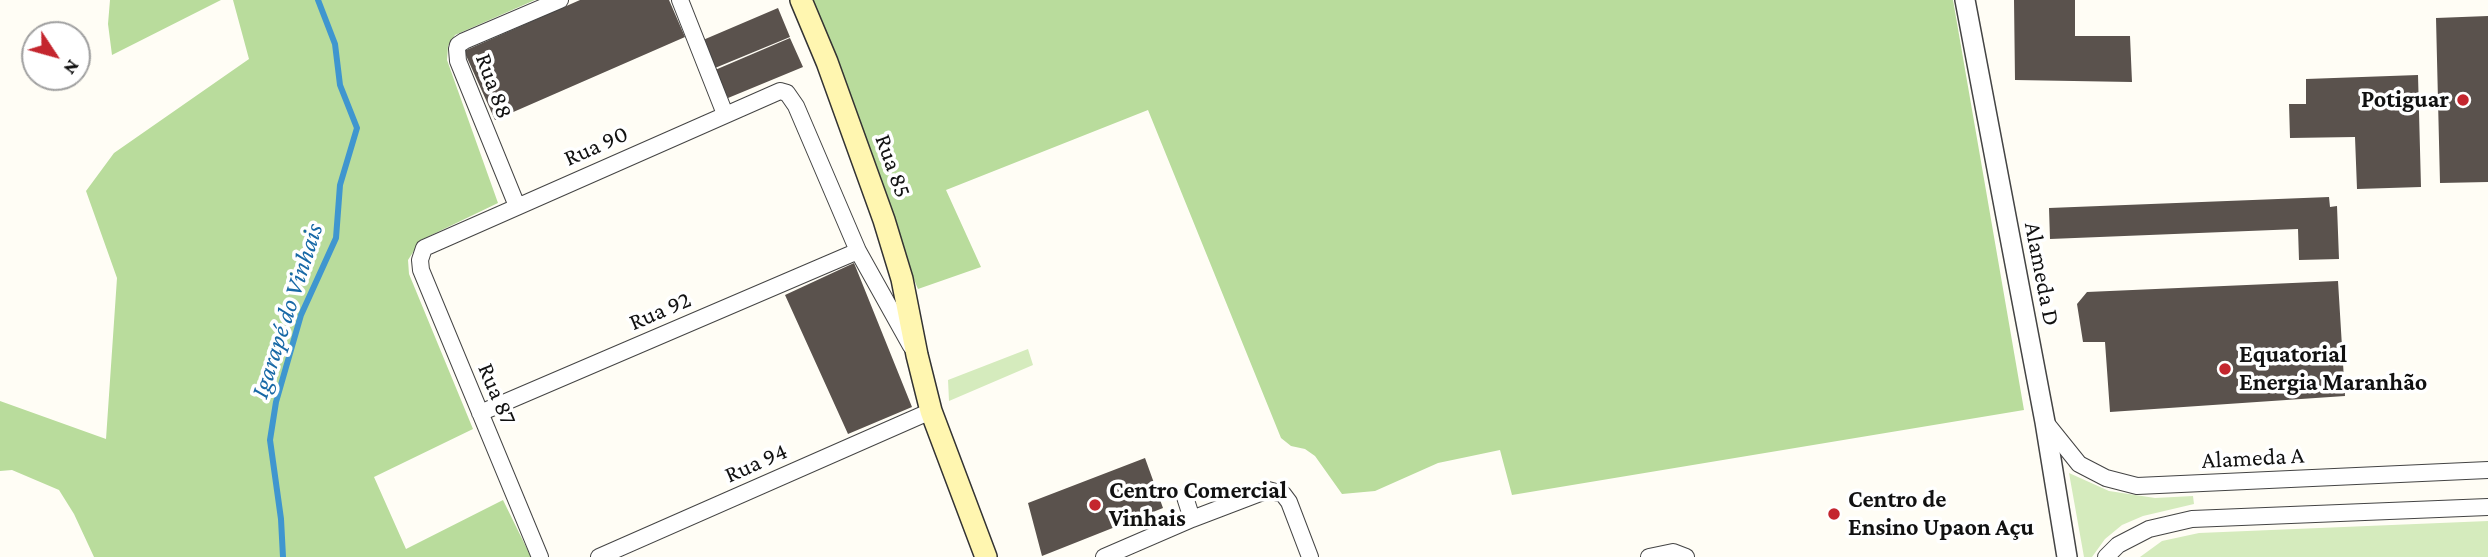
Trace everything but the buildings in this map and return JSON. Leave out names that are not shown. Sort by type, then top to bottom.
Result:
[{"type":"main road","name":"Rua 85","points":[[801,0],[827,62],[884,220],[902,279],[931,411],[986,557]]},
{"type":"street","name":"Rua 88","points":[[517,206],[458,61],[457,49],[464,41],[560,0]]},
{"type":"street","points":[[680,0],[725,114]]},
{"type":"street","name":"Alameda D","points":[[1965,0],[2045,422],[2067,557]]},
{"type":"street","name":"Rua 90","points":[[424,248],[774,92],[787,93]]},
{"type":"street","name":"Rua 85","points":[[787,93],[796,106],[858,251],[917,355]]},
{"type":"street","name":"Rua 87","points":[[424,248],[420,260],[421,270],[540,557]]},
{"type":"street","name":"Rua 92","points":[[480,413],[858,251]]},
{"type":"street","name":"Rua 94","points":[[599,557],[931,411]]},
{"type":"street","name":"Alameda A","points":[[2045,422],[2079,464],[2106,478],[2137,486],[2488,470]]},
{"type":"street","points":[[1104,557],[1144,549],[1192,519],[1268,490],[1278,491],[1289,502],[1310,557]]},
{"type":"street","points":[[1185,497],[1192,519]]},
{"type":"street","points":[[2106,557],[2118,545],[2149,529],[2192,519],[2488,507]]},
{"type":"street","points":[[1649,557],[1673,552],[1686,557]]},
{"type":"green space","points":[[110,0],[221,0],[112,55],[108,24]]},
{"type":"green space","points":[[233,0],[535,0],[455,35],[448,46],[447,60],[498,203],[421,240],[408,260],[409,274],[473,429],[374,477],[406,549],[503,500],[531,557],[94,557],[74,514],[59,490],[12,470],[0,471],[0,401],[106,439],[117,278],[86,191],[114,153],[249,59]]},
{"type":"green space","points":[[798,0],[1953,0],[2024,410],[1512,495],[1500,450],[1438,463],[1375,491],[1342,494],[1315,456],[1305,449],[1291,446],[1281,438],[1148,110],[946,190],[981,267],[918,289]]},
{"type":"green space","points":[[1028,349],[1033,365],[949,401],[948,380]]},
{"type":"green space","points":[[2069,473],[2109,491],[2155,498],[2193,496],[2194,504],[2143,516],[2122,525],[2105,539],[2092,557],[2084,557]]},
{"type":"green space","points":[[2488,521],[2488,557],[2140,557],[2162,541],[2199,533]]},
{"type":"waterway","name":"Igarapé do Vinhais","points":[[283,557],[281,519],[270,440],[276,402],[301,315],[336,238],[340,185],[357,128],[340,85],[335,44],[318,0]]},
{"type":"place","name":"Potiguar","points":[[2463,100]]},
{"type":"place","name":"Equatorial Energia Maranhão","points":[[2225,369]]},
{"type":"place","name":"Centro Comercial Vinhais","points":[[1095,505]]},
{"type":"place","name":"Centro de Ensino Upaon Açu","points":[[1834,514]]}]
